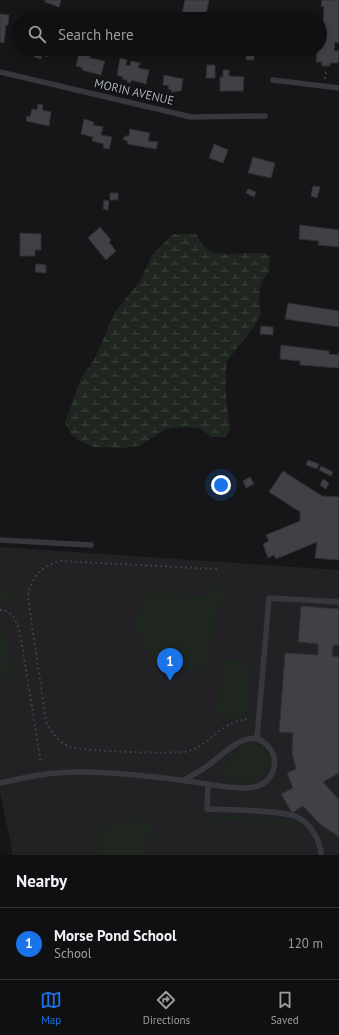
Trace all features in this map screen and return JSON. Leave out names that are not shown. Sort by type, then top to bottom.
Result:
[{"type":"lane","name":"MORIN AVENUE","points":[[0,72],[191,117],[265,116]]},
{"type":"lane","points":[[273,80],[339,88]]},
{"type":"lane","points":[[0,540],[91,545]]},
{"type":"lane","points":[[257,739],[269,598],[339,602]]},
{"type":"lane","points":[[0,783],[42,774],[68,772],[184,780],[208,784],[253,788],[267,780],[274,769],[274,757],[265,743],[257,739],[249,738],[236,743],[210,765],[184,780]]},
{"type":"lane","points":[[208,784],[207,809],[296,816],[309,826],[321,855]]},
{"type":"path","points":[[217,568],[60,561],[42,569],[33,579],[28,598],[46,721],[48,727],[58,738],[70,746],[169,753],[193,749],[228,725],[247,719]]},
{"type":"path","points":[[0,610],[8,611],[13,616],[20,633],[41,763]]},
{"type":"shaded area","points":[[0,547],[339,570],[339,855],[13,855],[0,792]]},
{"type":"green space","points":[[173,234],[196,234],[207,249],[222,254],[259,253],[270,257],[269,272],[262,281],[260,288],[259,300],[261,314],[253,328],[227,361],[225,386],[230,430],[225,437],[211,437],[199,428],[182,427],[166,429],[139,446],[122,448],[94,447],[83,443],[72,435],[65,423],[81,378],[94,360],[115,312],[139,282],[153,254]]},
{"type":"green space","points":[[218,585],[228,595],[216,609],[210,667],[195,670],[167,666],[155,660],[145,651],[139,640],[136,626],[141,601],[146,593],[206,596]]},
{"type":"green space","points":[[6,588],[11,590],[13,595],[11,600],[6,602],[1,600],[-1,595],[1,590]]},
{"type":"green space","points":[[3,622],[13,674],[0,677],[0,623]]},
{"type":"green space","points":[[220,660],[251,662],[247,719],[216,717]]},
{"type":"green space","points":[[247,744],[258,746],[265,750],[269,757],[270,764],[267,771],[261,778],[252,781],[240,782],[231,780],[224,774],[223,768],[241,747]]},
{"type":"green space","points":[[119,810],[131,811],[138,819],[146,819],[153,826],[152,833],[160,844],[158,853],[155,852],[155,844],[149,836],[145,838],[144,855],[98,855],[97,846],[100,834],[109,823],[136,824],[137,822],[129,814],[119,814]]},
{"type":"green space","points":[[219,815],[291,820],[299,824],[306,835],[298,835],[296,825],[220,820],[219,829],[217,830],[214,826],[215,816]]},
{"type":"building","points":[[45,0],[61,0],[59,7],[45,2]]},
{"type":"building","points":[[185,0],[209,0],[206,12],[182,12]]},
{"type":"building","points":[[322,0],[339,0],[339,43],[335,42],[334,51],[339,51],[338,63],[330,63],[330,66],[322,66],[322,62],[316,62],[316,56],[327,56],[327,12],[324,12],[324,7],[321,6]]},
{"type":"building","points":[[0,14],[9,15],[4,43],[0,42]]},
{"type":"building","points":[[34,56],[42,56],[41,59]]},
{"type":"building","points":[[78,56],[90,56],[90,58],[105,61],[101,75],[82,70],[83,68],[76,66]]},
{"type":"building","points":[[246,56],[254,56],[254,60],[246,60]]},
{"type":"building","points":[[120,58],[127,60],[126,65],[130,66],[131,61],[140,63],[138,68],[149,70],[146,84],[131,80],[131,83],[127,82],[127,80],[122,79],[123,77],[117,75]]},
{"type":"building","points":[[207,65],[215,65],[215,78],[206,78]]},
{"type":"building","points":[[223,70],[229,70],[229,76],[244,77],[243,91],[220,91],[220,77],[223,77]]},
{"type":"building","points":[[164,75],[183,79],[181,91],[171,92],[172,90],[168,89],[169,86],[163,85]]},
{"type":"building","points":[[38,104],[43,105],[42,110],[51,112],[49,126],[26,121],[27,116],[30,117],[32,109],[37,110]]},
{"type":"building","points":[[84,119],[94,122],[93,125],[103,127],[101,135],[112,137],[109,149],[103,148],[104,144],[92,141],[93,137],[81,134]]},
{"type":"building","points":[[130,129],[150,133],[148,141],[158,142],[156,149],[127,144],[128,142],[123,139],[125,136],[129,136]]},
{"type":"building","points":[[214,144],[228,150],[223,163],[209,158]]},
{"type":"building","points":[[253,157],[275,163],[271,178],[248,173]]},
{"type":"building","points":[[313,186],[320,187],[317,198],[311,196]]},
{"type":"building","points":[[248,189],[256,192],[254,197],[246,193]]},
{"type":"building","points":[[110,193],[118,193],[118,200],[110,200]]},
{"type":"building","points":[[104,200],[109,201],[108,210],[103,209]]},
{"type":"building","points":[[300,225],[339,230],[339,247],[318,245],[319,241],[299,239]]},
{"type":"building","points":[[100,227],[111,240],[109,242],[116,251],[106,260],[88,238]]},
{"type":"building","points":[[20,233],[41,234],[41,250],[35,250],[35,256],[20,256]]},
{"type":"building","points":[[36,264],[46,265],[46,273],[35,272]]},
{"type":"building","points":[[288,303],[339,311],[339,327],[285,319]]},
{"type":"building","points":[[261,326],[273,327],[273,335],[260,334]]},
{"type":"building","points":[[281,345],[329,351],[329,354],[338,355],[339,352],[339,368],[300,365],[300,361],[280,359]]},
{"type":"building","points":[[308,460],[319,464],[317,469],[306,465]]},
{"type":"building","points":[[321,466],[333,472],[331,476],[319,470]]},
{"type":"building","points":[[283,471],[322,496],[339,497],[339,560],[315,558],[317,542],[276,559],[274,555],[268,558],[263,544],[269,541],[266,535],[300,521],[300,512],[269,492]]},
{"type":"building","points":[[250,477],[254,484],[246,488],[243,481]]},
{"type":"building","points":[[323,479],[329,483],[326,489],[320,485]]},
{"type":"building","points":[[301,606],[339,609],[339,645],[333,645],[332,656],[339,657],[339,773],[323,782],[339,800],[339,837],[320,824],[303,806],[292,813],[281,794],[293,788],[287,773],[296,769],[292,753],[293,733],[279,732],[285,653],[318,655],[318,644],[298,642]]},
{"type":"place","name":"Morse Pond School","points":[[170,681]]}]
